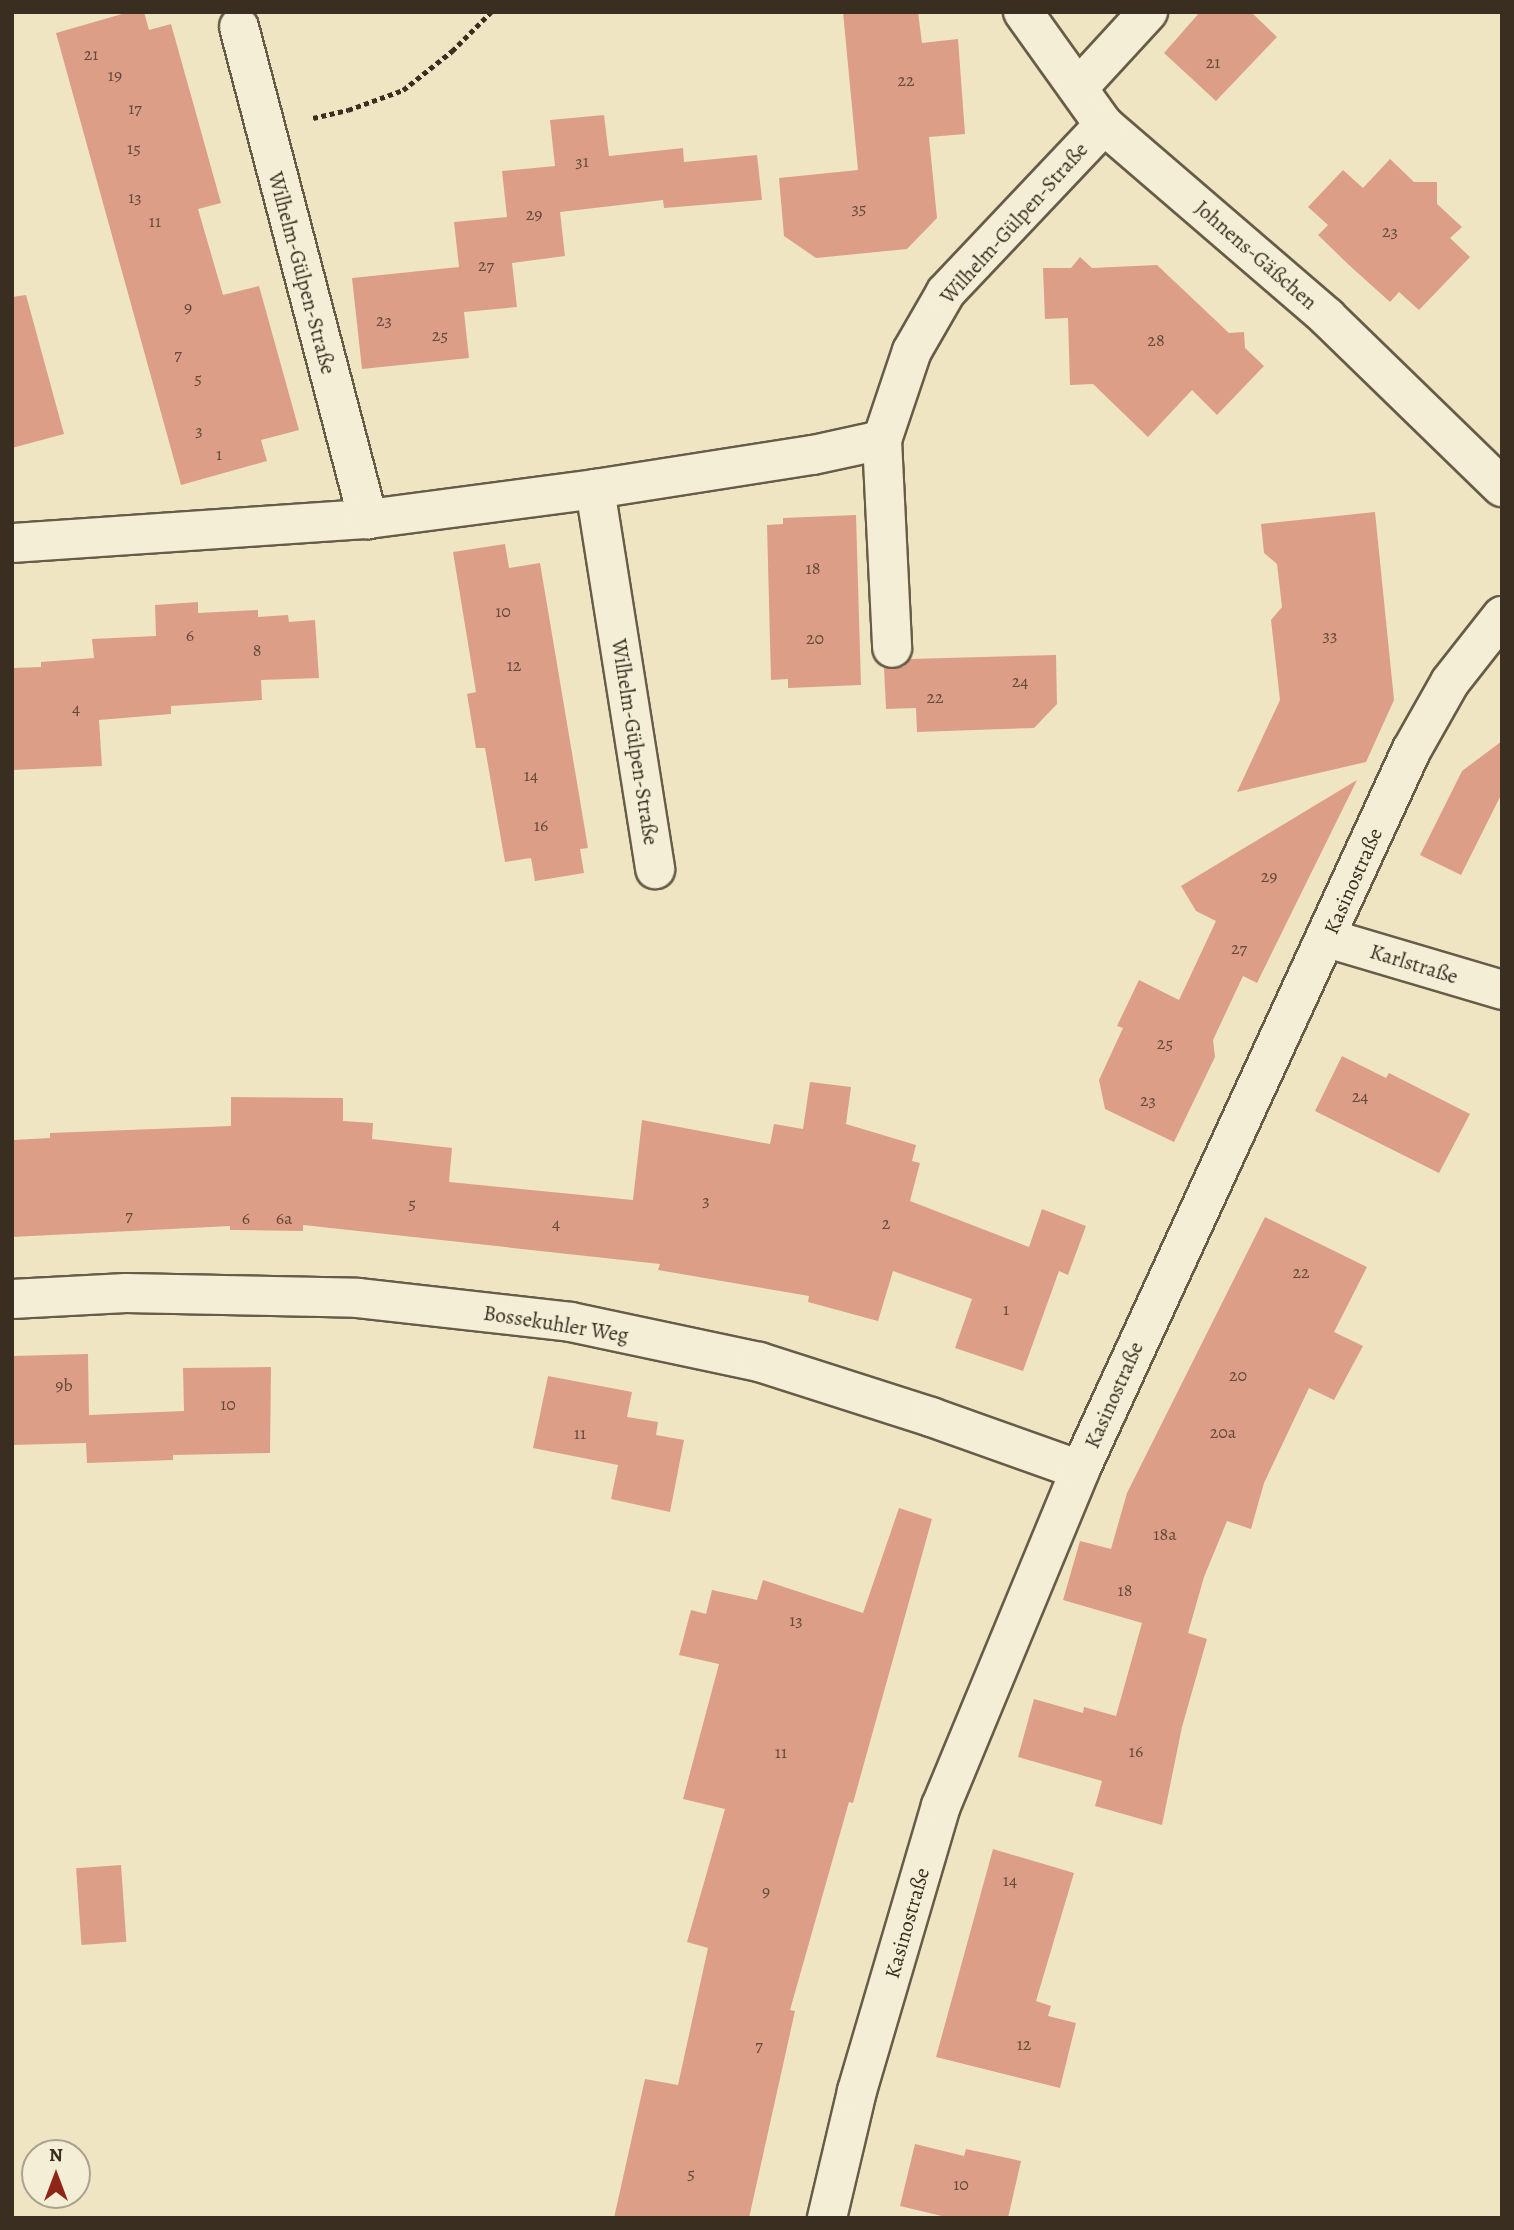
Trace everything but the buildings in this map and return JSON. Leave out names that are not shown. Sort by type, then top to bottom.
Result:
[{"type":"street","name":"Johnens-Gäßchen","points":[[1023,12],[1104,125],[1327,317],[1502,488]]},
{"type":"street","points":[[1079,88],[1148,12]]},
{"type":"street","name":"Wilhelm-Gülpen-Straße","points":[[239,27],[368,519]]},
{"type":"street","name":"Wilhelm-Gülpen-Straße","points":[[892,648],[882,440],[912,351],[946,292],[1104,125]]},
{"type":"street","points":[[12,543],[368,519],[595,489],[813,455],[882,440]]},
{"type":"street","name":"Wilhelm-Gülpen-Straße","points":[[595,489],[655,869]]},
{"type":"street","name":"Kasinostraße","points":[[827,2218],[857,2091],[941,1806],[1080,1470],[1327,939],[1411,751],[1450,682],[1502,616]]},
{"type":"street","name":"Karlstraße","points":[[1327,939],[1502,990]]},
{"type":"street","name":"Bossekuhler Weg","points":[[12,1299],[126,1293],[358,1298],[571,1322],[759,1362],[931,1417],[1080,1470]]},
{"type":"path","points":[[264,129],[348,110],[403,90],[452,51],[491,12]]}]
